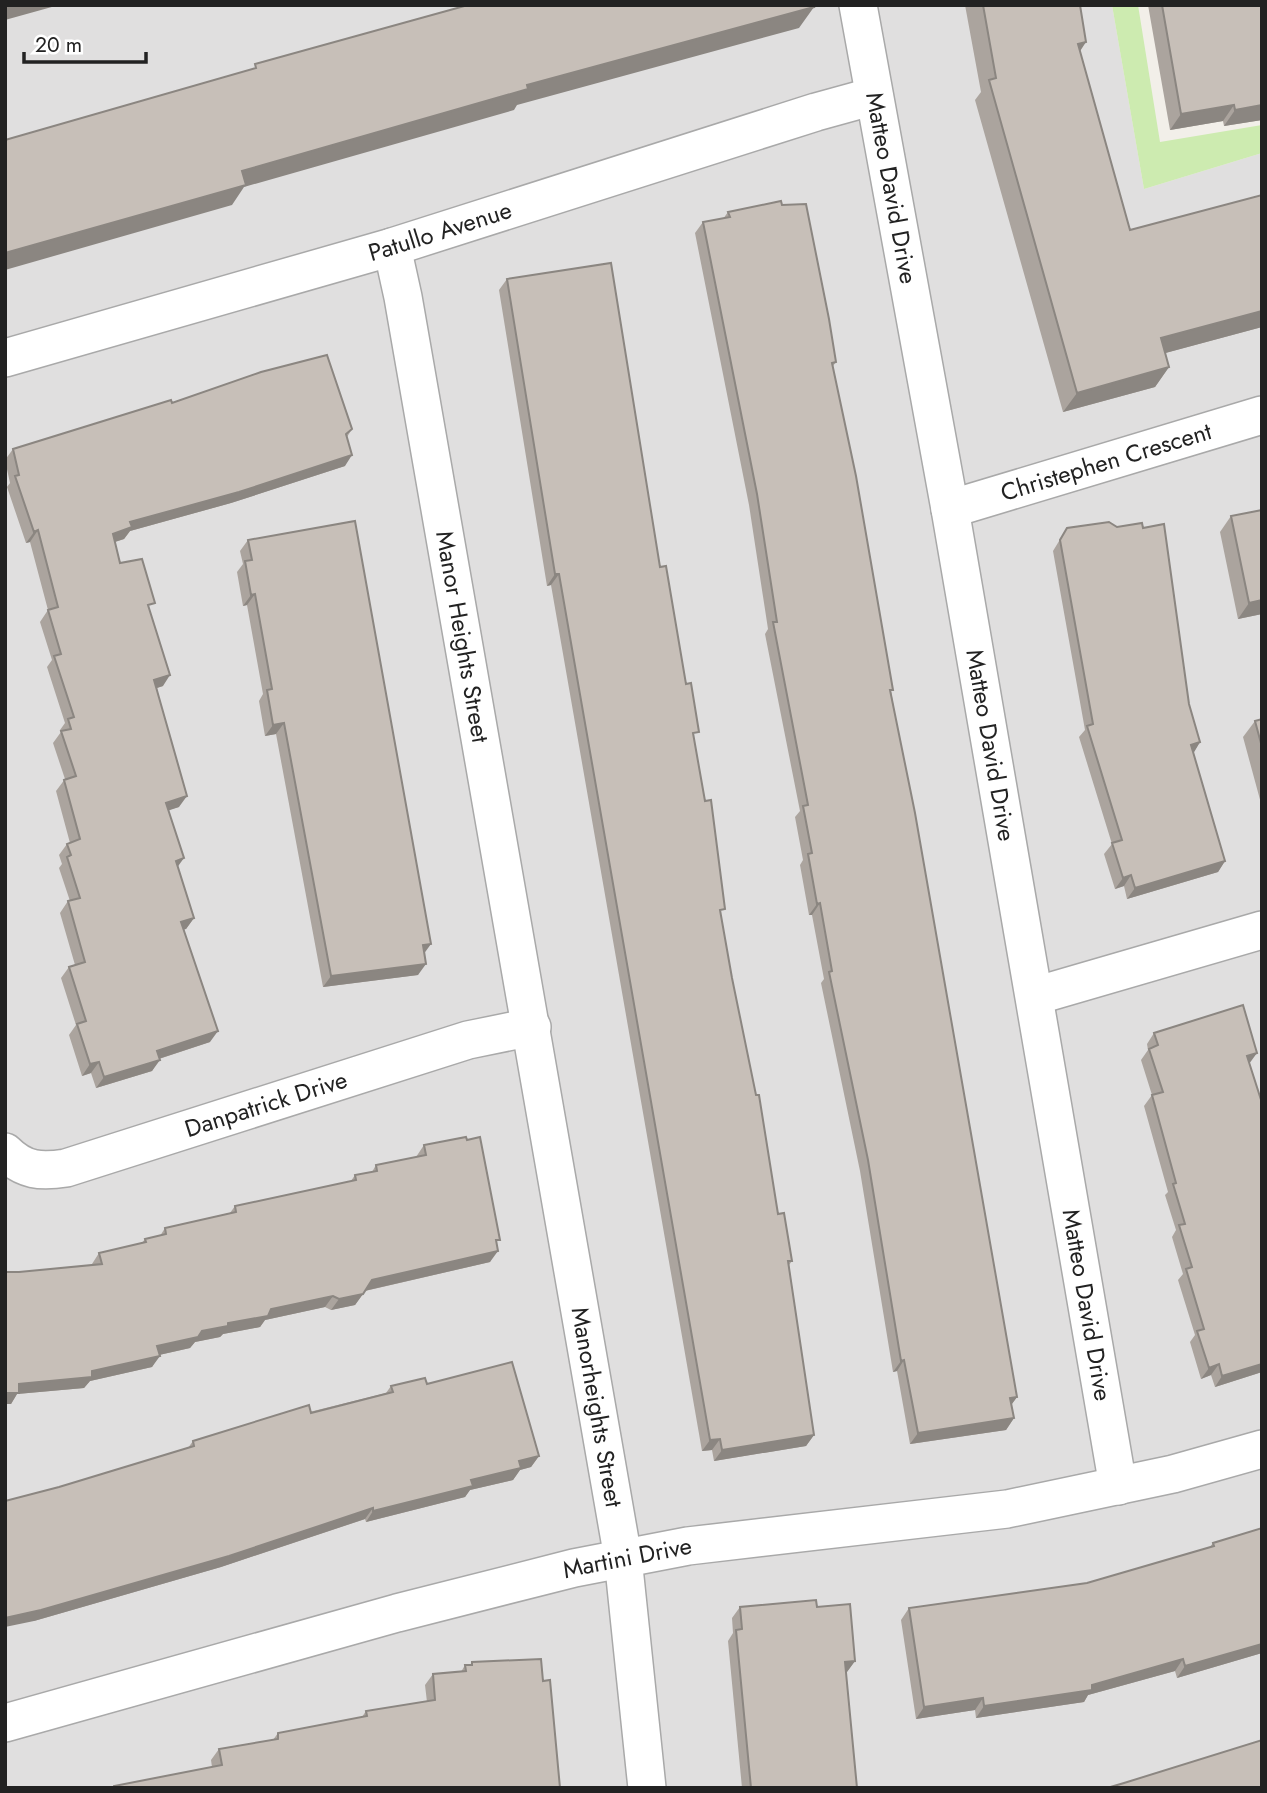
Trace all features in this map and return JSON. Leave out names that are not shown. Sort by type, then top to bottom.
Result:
[{"type":"street","name":"Matteo David Drive","points":[[858,5],[950,509],[1118,1486]]},
{"type":"street","name":"Patullo Avenue","points":[[5,358],[391,247],[874,96]]},
{"type":"street","name":"Manor Heights Street","points":[[391,247],[403,297],[532,1027]]},
{"type":"street","name":"Christephen Crescent","points":[[950,509],[1262,415]]},
{"type":"street","points":[[1035,996],[1262,930]]},
{"type":"street","name":"Danpatrick Drive","points":[[5,1153],[24,1168],[45,1171],[66,1168],[468,1040],[532,1027]]},
{"type":"street","name":"Manorheights Street","points":[[532,1027],[624,1558],[647,1788]]},
{"type":"street","name":"Martini Drive","points":[[5,1723],[397,1613],[624,1558],[688,1546],[1007,1509],[1118,1486],[1262,1449]]},
{"type":"shaded area","points":[[5,5],[1112,5],[1144,189],[1262,153],[1262,1788],[5,1788]]},
{"type":"green space","points":[[1112,5],[1138,5],[1160,142],[1262,125],[1262,153],[1144,189]]},
{"type":"building","points":[[468,5],[814,7],[527,85],[528,89],[242,171],[246,185],[5,253],[5,140],[256,68],[255,64]]},
{"type":"building","points":[[983,5],[1080,5],[1086,42],[1078,44],[1130,230],[1262,195],[1262,311],[1161,338],[1169,367],[1077,393],[989,80],[996,78]]},
{"type":"building","points":[[1162,5],[1262,5],[1262,105],[1235,110],[1234,105],[1181,114]]},
{"type":"building","points":[[781,201],[782,205],[806,204],[829,319],[836,362],[832,363],[856,476],[893,690],[890,690],[915,813],[1017,1397],[1010,1398],[1014,1418],[918,1433],[904,1360],[901,1361],[868,1160],[829,972],[832,971],[820,903],[817,904],[808,854],[812,853],[803,806],[808,805],[773,622],[777,622],[757,494],[703,222],[730,217],[728,212]]},
{"type":"building","points":[[611,263],[660,567],[666,566],[686,684],[691,683],[699,732],[693,733],[705,801],[711,800],[725,909],[720,910],[732,978],[756,1095],[759,1095],[778,1214],[784,1213],[792,1261],[788,1261],[814,1435],[722,1450],[720,1439],[710,1440],[559,574],[555,574],[507,279]]},
{"type":"building","points":[[327,355],[352,429],[346,434],[352,455],[239,492],[130,522],[132,527],[113,534],[120,563],[142,559],[155,603],[148,605],[170,675],[154,680],[187,796],[166,803],[184,858],[176,861],[194,918],[181,922],[218,1031],[157,1051],[160,1060],[104,1077],[99,1062],[90,1064],[77,1024],[86,1021],[69,967],[85,962],[68,901],[80,898],[67,857],[71,855],[67,844],[80,839],[64,780],[76,776],[61,731],[71,729],[68,719],[74,717],[54,656],[61,654],[48,610],[58,607],[38,530],[34,532],[15,476],[19,475],[13,449],[171,400],[172,403],[261,372]]},
{"type":"building","points":[[1262,510],[1262,600],[1249,603],[1231,516]]},
{"type":"building","points":[[355,521],[431,944],[423,945],[426,964],[331,976],[284,723],[273,725],[267,690],[272,689],[255,594],[251,595],[245,561],[252,560],[248,540]]},
{"type":"building","points":[[1109,522],[1117,527],[1142,523],[1143,528],[1164,524],[1189,704],[1200,742],[1191,745],[1225,861],[1135,888],[1131,875],[1123,878],[1112,843],[1122,840],[1087,726],[1093,724],[1060,540],[1067,528]]},
{"type":"building","points":[[1262,719],[1262,747],[1255,721]]},
{"type":"building","points":[[1243,1005],[1257,1053],[1247,1056],[1262,1103],[1262,1364],[1222,1376],[1219,1364],[1209,1368],[1197,1331],[1204,1329],[1186,1269],[1192,1267],[1179,1225],[1185,1224],[1152,1095],[1163,1092],[1149,1049],[1158,1045],[1154,1033]]},
{"type":"building","points":[[466,1137],[467,1140],[480,1137],[500,1240],[496,1240],[498,1251],[372,1280],[363,1294],[339,1299],[333,1296],[271,1309],[268,1316],[228,1323],[228,1326],[202,1331],[198,1337],[157,1346],[160,1356],[92,1371],[92,1377],[19,1384],[19,1393],[5,1393],[5,1272],[102,1264],[99,1253],[146,1242],[145,1239],[166,1234],[165,1228],[236,1212],[235,1206],[356,1180],[355,1175],[377,1171],[376,1165],[426,1155],[424,1145]]},
{"type":"building","points":[[512,1362],[539,1456],[519,1461],[521,1468],[471,1480],[473,1486],[373,1511],[373,1508],[229,1556],[5,1618],[5,1501],[194,1446],[193,1441],[309,1405],[311,1413],[393,1392],[391,1386],[425,1378],[427,1384]]},
{"type":"building","points":[[1262,1528],[1262,1644],[1185,1666],[1183,1659],[1092,1685],[1092,1690],[984,1706],[983,1698],[924,1707],[909,1608],[1087,1583],[1214,1546],[1213,1543]]},
{"type":"building","points":[[816,1600],[817,1607],[850,1604],[855,1661],[845,1662],[857,1788],[751,1788],[736,1630],[742,1629],[740,1607]]},
{"type":"building","points":[[541,1659],[543,1681],[550,1680],[560,1788],[114,1788],[222,1765],[219,1749],[278,1739],[278,1733],[367,1716],[366,1711],[435,1700],[433,1674],[466,1671],[465,1665],[472,1665],[472,1662]]},
{"type":"building","points":[[1262,1740],[1262,1788],[1107,1788],[1124,1783]]}]
